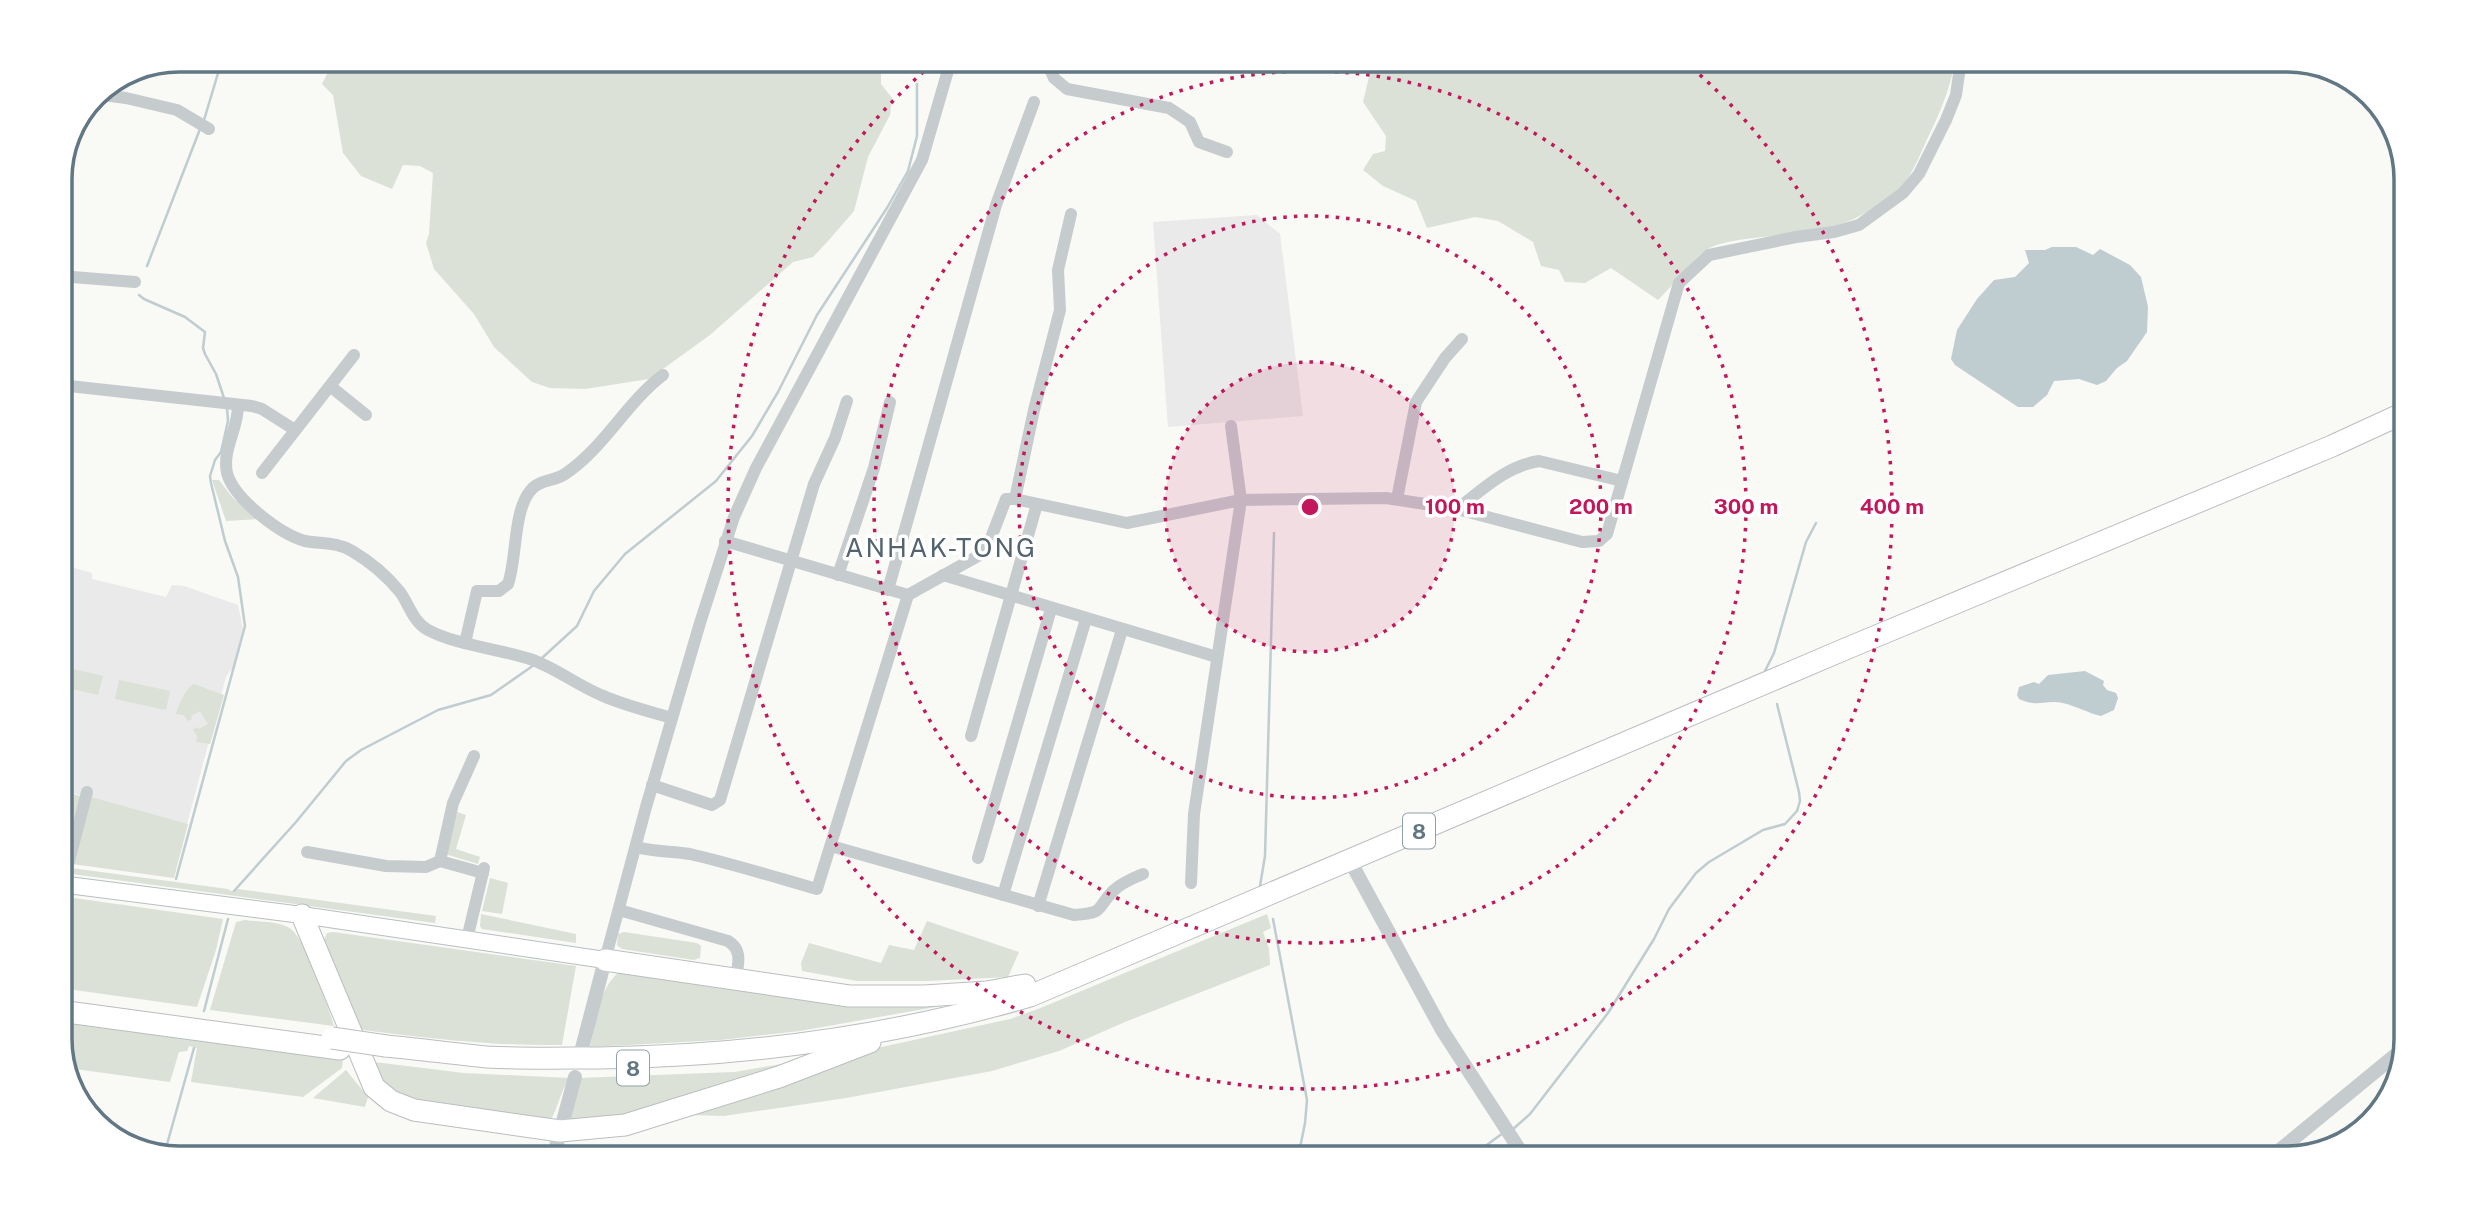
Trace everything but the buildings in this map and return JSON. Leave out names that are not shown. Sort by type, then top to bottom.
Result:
[{"type":"highway","name":"8","points":[[390,1051],[487,1057],[573,1058],[667,1057],[742,1051],[829,1040],[983,1010],[1030,996],[2394,418]]},
{"type":"highway","name":"8","points":[[72,1012],[390,1051],[489,1067],[568,1069],[670,1068],[748,1060],[984,1021],[1090,983],[2394,429]]},
{"type":"highway","points":[[302,915],[374,1087],[391,1101],[414,1110],[560,1131],[625,1125],[779,1077],[872,1041]]},
{"type":"highway","points":[[605,960],[849,996],[924,996],[987,992],[1086,974]]},
{"type":"highway","name":"8","points":[[72,1002],[336,1044]]},
{"type":"main road","points":[[72,885],[302,915],[605,960]]},
{"type":"street","points":[[581,1052],[652,785],[725,541],[756,468],[922,160],[948,72]]},
{"type":"street","points":[[1051,72],[1054,78],[1067,89],[1170,108],[1190,122],[1199,142],[1227,152]]},
{"type":"street","points":[[725,541],[908,594],[978,556],[989,543],[1006,499],[1127,523],[1241,500],[1397,499],[1457,509],[1582,542],[1600,541],[1607,534],[1679,283],[1709,255],[1859,225],[1902,193],[1919,174],[1946,120],[1956,95],[1959,72]]},
{"type":"street","points":[[111,96],[177,110],[209,129]]},
{"type":"street","points":[[888,590],[996,205],[1034,102]]},
{"type":"street","points":[[1015,499],[1060,310],[1058,270],[1071,214]]},
{"type":"street","points":[[72,277],[135,282]]},
{"type":"street","points":[[1397,499],[1416,402],[1445,358],[1462,339]]},
{"type":"street","points":[[262,473],[354,355]]},
{"type":"street","points":[[466,643],[477,591],[499,591],[508,584],[520,520],[530,490],[536,485],[557,479],[575,466],[597,446],[646,388],[663,375]]},
{"type":"street","points":[[72,386],[261,409],[295,430]]},
{"type":"street","points":[[330,386],[366,415]]},
{"type":"street","points":[[652,785],[712,805],[720,800],[814,484],[835,438],[847,401]]},
{"type":"street","points":[[838,575],[874,468],[890,402]]},
{"type":"street","points":[[238,406],[238,419],[227,448],[228,473],[236,491],[281,530],[302,540],[338,544],[353,551],[388,578],[402,595],[415,619],[427,629],[536,662],[603,696],[671,718]]},
{"type":"street","points":[[1191,883],[1194,814],[1241,500],[1231,426]]},
{"type":"street","points":[[1457,509],[1504,472],[1527,463],[1539,461],[1622,481]]},
{"type":"street","points":[[971,736],[1037,504]]},
{"type":"street","points":[[943,575],[1217,657]]},
{"type":"street","points":[[636,847],[675,851],[728,863],[817,889],[908,594]]},
{"type":"street","points":[[978,858],[1051,609]]},
{"type":"street","points":[[1003,895],[1086,619]]},
{"type":"street","points":[[1038,906],[1122,630]]},
{"type":"street","points":[[440,861],[453,803],[474,756]]},
{"type":"street","points":[[72,845],[87,792]]},
{"type":"street","points":[[831,846],[1074,915],[1094,914],[1114,890],[1143,874]]},
{"type":"street","points":[[307,852],[386,866],[426,867],[440,861],[484,870],[467,939]]},
{"type":"street","points":[[1355,870],[1442,1030],[1517,1146]]},
{"type":"street","points":[[619,910],[735,945],[739,952],[736,979]]},
{"type":"street","points":[[2285,1146],[2392,1058]]},
{"type":"street","points":[[556,1146],[575,1077]]},
{"type":"shaded area","points":[[881,72],[881,84],[892,98],[890,115],[868,157],[854,211],[813,257],[793,262],[710,335],[649,379],[585,389],[550,388],[532,382],[494,347],[474,314],[434,269],[426,243],[433,173],[420,166],[403,165],[392,189],[361,176],[343,153],[333,95],[322,84],[327,74]]},
{"type":"shaded area","points":[[1370,72],[1952,72],[1938,117],[1905,182],[1879,205],[1842,224],[1828,228],[1801,234],[1738,240],[1715,246],[1701,254],[1658,300],[1611,268],[1585,283],[1565,282],[1559,270],[1541,266],[1533,242],[1498,221],[1475,217],[1427,228],[1416,201],[1383,186],[1363,170],[1373,154],[1385,151],[1386,136],[1363,102]]},
{"type":"shaded area","points":[[1257,215],[1280,234],[1303,416],[1168,427],[1153,222]]},
{"type":"shaded area","points":[[2052,247],[2076,247],[2093,255],[2100,249],[2130,265],[2141,277],[2148,307],[2147,332],[2127,361],[2106,381],[2097,385],[2079,379],[2054,381],[2047,395],[2033,407],[2018,407],[1955,365],[1951,359],[1957,330],[1977,299],[1994,280],[2015,277],[2029,263],[2025,250],[2045,250]]},
{"type":"shaded area","points":[[212,480],[219,480],[233,498],[258,519],[226,521]]},
{"type":"shaded area","points":[[72,567],[92,573],[92,579],[166,597],[172,585],[184,586],[238,605],[243,629],[233,667],[226,677],[187,824],[72,793]]},
{"type":"shaded area","points":[[72,669],[103,676],[98,695],[72,689]]},
{"type":"shaded area","points":[[2085,671],[2104,681],[2103,685],[2107,690],[2116,693],[2118,698],[2114,710],[2101,716],[2063,703],[2026,702],[2017,695],[2019,687],[2034,682],[2039,684],[2048,675]]},
{"type":"shaded area","points":[[119,680],[170,691],[166,710],[115,699]]},
{"type":"shaded area","points":[[194,684],[224,695],[210,744],[196,742],[197,736],[193,730],[208,724],[200,711],[188,721],[184,715],[176,714],[185,693]]},
{"type":"shaded area","points":[[72,794],[80,796],[72,825]]},
{"type":"shaded area","points":[[91,797],[188,824],[174,878],[72,864]]},
{"type":"shaded area","points":[[457,812],[466,815],[456,849],[480,857],[478,864],[445,854]]},
{"type":"shaded area","points":[[72,868],[436,916],[435,923],[72,874]]},
{"type":"shaded area","points":[[490,878],[508,883],[502,914],[482,911]]},
{"type":"shaded area","points":[[72,898],[223,919],[197,1007],[72,990]]},
{"type":"shaded area","points":[[481,914],[576,934],[576,943],[482,929]]},
{"type":"shaded area","points":[[1267,914],[1271,928],[1263,932],[1269,949],[1270,965],[1059,1051],[992,1071],[846,1098],[724,1116],[690,1115],[877,1048],[1010,1019]]},
{"type":"shaded area","points":[[245,920],[278,924],[295,933],[316,972],[334,1026],[210,1010],[236,922]]},
{"type":"shaded area","points":[[927,921],[1019,952],[1008,977],[857,981],[802,971],[801,963],[809,943],[881,963],[889,945],[914,950]]},
{"type":"shaded area","points":[[624,932],[697,943],[701,946],[700,958],[694,960],[622,949],[617,945],[618,934]]},
{"type":"shaded area","points":[[327,933],[576,966],[562,1045],[485,1043],[356,1029],[321,946]]},
{"type":"shaded area","points":[[619,972],[975,1000],[800,1031],[720,1040],[590,1047],[602,997]]},
{"type":"shaded area","points":[[72,1022],[343,1058],[342,1068],[303,1097],[191,1082],[197,1048],[189,1046],[187,1051],[179,1052],[170,1082],[76,1069],[72,1046]]},
{"type":"shaded area","points":[[818,1058],[641,1114],[569,1123],[578,1078],[734,1072]]},
{"type":"shaded area","points":[[374,1062],[464,1073],[570,1078],[551,1119],[406,1101],[378,1081]]},
{"type":"shaded area","points":[[346,1070],[368,1097],[365,1107],[313,1098]]},
{"type":"waterway","points":[[204,120],[218,72]]},
{"type":"waterway","points":[[542,658],[577,626],[594,591],[625,554],[716,481],[752,436],[817,315],[908,171],[917,136],[917,84]]},
{"type":"waterway","points":[[147,266],[200,129]]},
{"type":"waterway","points":[[139,295],[185,317],[205,332],[203,348],[224,398]]},
{"type":"waterway","points":[[176,879],[245,626],[238,577],[225,541],[210,476],[215,460],[221,452],[228,421],[227,408]]},
{"type":"waterway","points":[[1765,671],[1774,653],[1806,542],[1816,523]]},
{"type":"waterway","points":[[1260,886],[1265,856],[1274,533]]},
{"type":"waterway","points":[[234,891],[346,761],[361,750],[438,710],[491,695],[534,665]]},
{"type":"waterway","points":[[1512,1130],[1530,1114],[1608,1013],[1654,939],[1669,909],[1696,873],[1709,862],[1763,830],[1785,824],[1797,811],[1799,792],[1777,704]]},
{"type":"waterway","points":[[204,1011],[228,919]]},
{"type":"waterway","points":[[1273,919],[1307,1100],[1300,1146]]},
{"type":"waterway","points":[[167,1145],[194,1048]]},
{"type":"waterway","points":[[1485,1146],[1503,1133]]},
{"type":"district","name":"ANHAK-TONG","points":[[941,547]]}]
